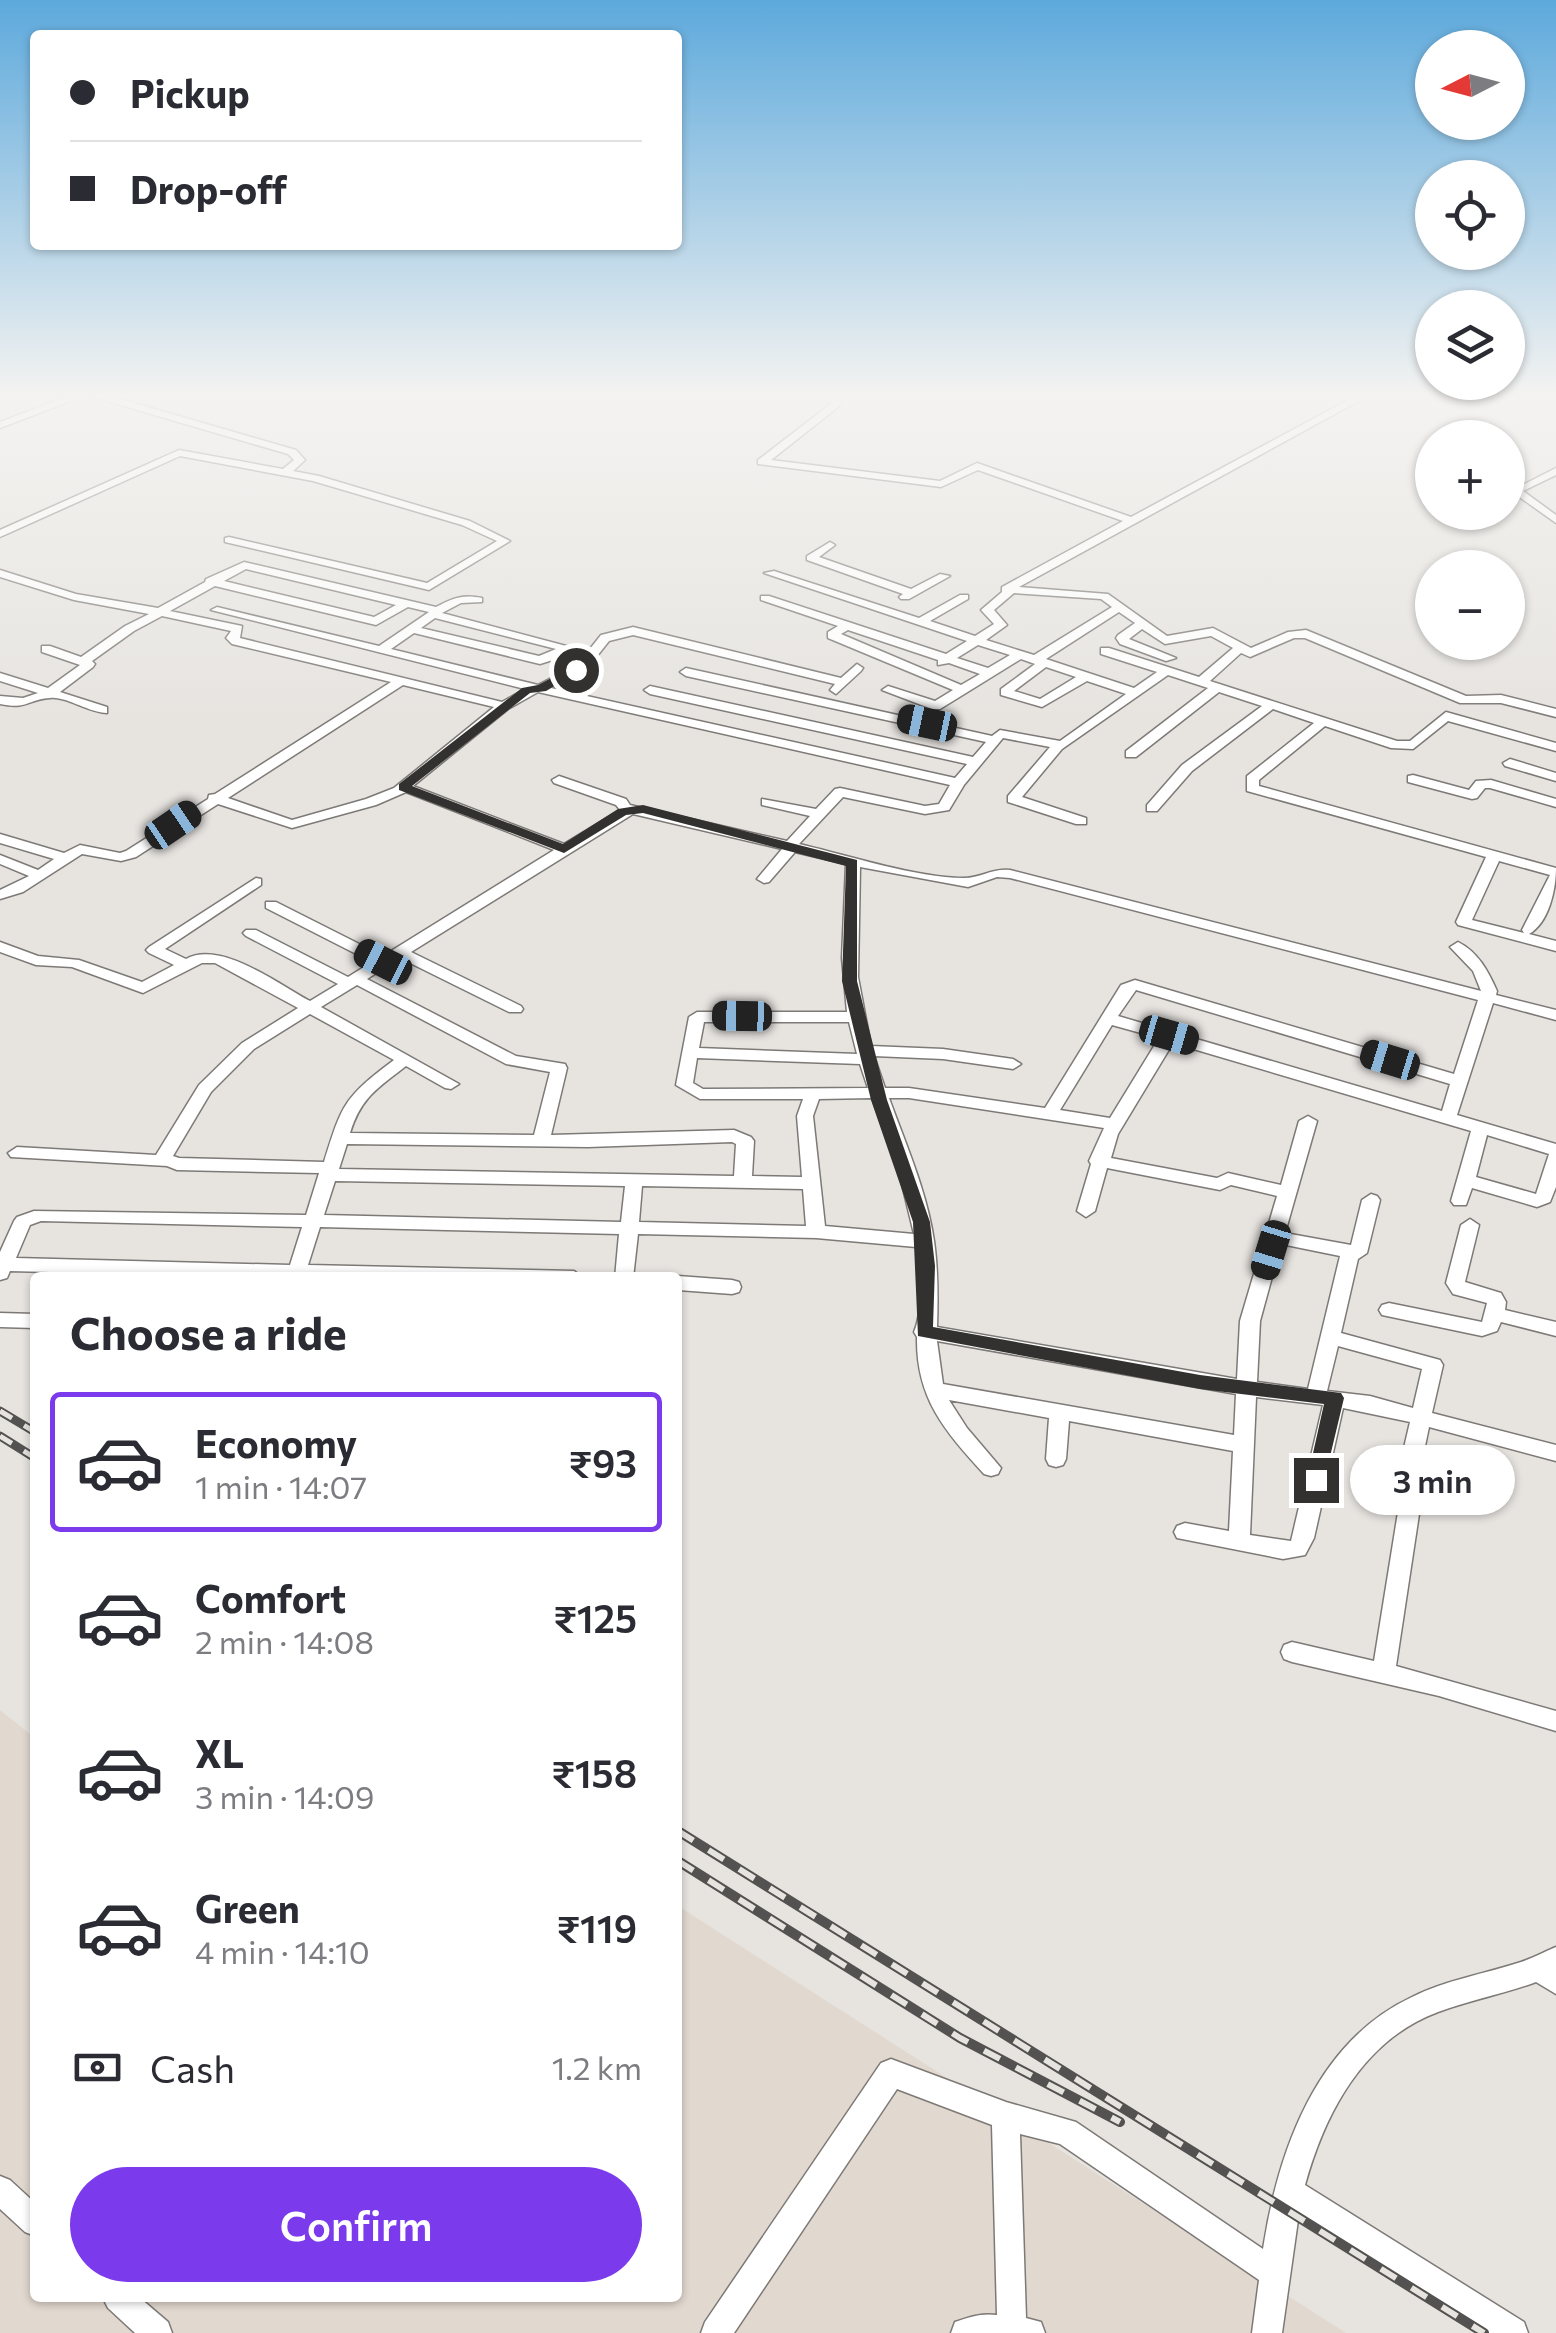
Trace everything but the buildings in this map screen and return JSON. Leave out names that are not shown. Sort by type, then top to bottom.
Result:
[{"type":"street","points":[[0,534],[71,501]]},
{"type":"street","points":[[230,540],[429,587],[506,541],[466,524],[386,501]]},
{"type":"street","points":[[1076,501],[1129,520]]},
{"type":"street","points":[[1010,591],[1006,588],[1010,584],[1165,501]]},
{"type":"street","points":[[1530,501],[1556,520]]},
{"type":"street","points":[[830,545],[810,558],[912,593]]},
{"type":"street","points":[[84,661],[119,640],[139,620],[162,613],[268,549]]},
{"type":"street","points":[[244,565],[410,604],[564,647],[558,654],[540,660],[414,630]]},
{"type":"street","points":[[0,573],[74,597],[236,628],[239,630],[232,638],[236,640],[504,706]]},
{"type":"street","points":[[770,573],[1134,692]]},
{"type":"street","points":[[944,576],[832,634],[962,690]]},
{"type":"street","points":[[277,597],[307,580]]},
{"type":"street","points":[[210,581],[376,621],[434,588]]},
{"type":"street","points":[[922,674],[975,638],[1002,625],[986,612],[1010,591],[1100,596],[1122,606],[1156,637],[1176,640],[1209,632],[1239,649],[1256,652],[1302,634],[1464,700],[1500,699],[1556,713]]},
{"type":"street","points":[[922,622],[964,597]]},
{"type":"street","points":[[765,598],[990,673]]},
{"type":"street","points":[[384,649],[460,599],[478,600]]},
{"type":"street","points":[[1086,676],[1042,703],[1005,692],[1041,661],[1122,606]]},
{"type":"street","points":[[217,610],[746,739],[958,783]]},
{"type":"street","points":[[1140,626],[1122,638],[1164,666],[1201,682],[1409,747],[1446,716],[1556,747]]},
{"type":"street","points":[[214,798],[292,824],[371,802],[404,787],[504,706],[582,666],[602,640],[614,634],[636,632],[844,682]]},
{"type":"street","points":[[687,646],[706,632]]},
{"type":"street","points":[[1081,821],[1013,799],[1057,746],[1164,666],[1182,646],[1176,640]]},
{"type":"street","points":[[0,700],[16,705],[48,692],[89,664],[46,649]]},
{"type":"street","points":[[1201,682],[1239,649]]},
{"type":"street","points":[[1105,651],[1164,666]]},
{"type":"street","points":[[888,690],[934,706],[1020,654]]},
{"type":"street","points":[[825,701],[856,668]]},
{"type":"street","points":[[686,672],[994,740]]},
{"type":"street","points":[[0,677],[103,710]]},
{"type":"street","points":[[0,904],[4,892],[32,872],[89,848],[121,857],[131,854],[402,681]]},
{"type":"street","points":[[1131,754],[1218,687]]},
{"type":"street","points":[[650,690],[976,762]]},
{"type":"street","points":[[1152,808],[1187,768],[1272,704]]},
{"type":"street","points":[[1324,721],[1252,779],[1252,788],[1556,874],[1530,930]]},
{"type":"street","points":[[764,879],[836,795],[847,792],[939,809],[949,802],[958,783],[994,740],[1006,732],[1057,746]]},
{"type":"street","points":[[1510,764],[1556,777]]},
{"type":"street","points":[[559,780],[622,802],[627,810]]},
{"type":"street","points":[[1413,780],[1472,795],[1481,784],[1491,784],[1556,803]]},
{"type":"street","points":[[404,787],[564,850]]},
{"type":"street","points":[[767,802],[818,814]]},
{"type":"street","points":[[165,1161],[163,1154],[220,1071],[257,1040],[627,810],[643,809],[853,863],[961,883],[996,873],[1010,874],[1556,1015]]},
{"type":"street","points":[[0,838],[59,861]]},
{"type":"street","points":[[1494,856],[1462,922],[1556,946]]},
{"type":"street","points":[[0,859],[32,872]]},
{"type":"street","points":[[4,892],[59,861]]},
{"type":"street","points":[[853,863],[850,981],[866,1055],[925,1241],[924,1332],[933,1390],[955,1429],[991,1468]]},
{"type":"street","points":[[187,965],[154,950],[256,882]]},
{"type":"street","points":[[270,905],[383,962]]},
{"type":"street","points":[[250,934],[512,1060],[559,1068],[541,1140]]},
{"type":"street","points":[[1447,1120],[1488,998],[1487,981],[1458,946]]},
{"type":"street","points":[[0,947],[36,960],[74,963],[139,988],[200,958],[218,958],[451,1084]]},
{"type":"street","points":[[399,952],[515,1009]]},
{"type":"street","points":[[1051,1112],[1127,988],[1135,985],[1460,1082]]},
{"type":"street","points":[[856,1017],[700,1016],[693,1021],[684,1085],[693,1092],[812,1096],[877,1093],[1051,1112],[1114,1124]]},
{"type":"street","points":[[1110,1018],[1556,1153],[1544,1198],[1537,1201],[1466,1180]]},
{"type":"street","points":[[1086,1211],[1098,1160],[1114,1124],[1169,1035]]},
{"type":"street","points":[[688,1053],[943,1054],[1013,1064]]},
{"type":"street","points":[[297,1272],[338,1138],[355,1101],[405,1058]]},
{"type":"street","points":[[812,1096],[805,1116],[816,1232]]},
{"type":"street","points":[[1239,1542],[1250,1320],[1308,1121]]},
{"type":"street","points":[[1460,1201],[1480,1129]]},
{"type":"street","points":[[338,1138],[740,1138],[746,1147],[743,1181]]},
{"type":"street","points":[[17,1153],[328,1171],[811,1183]]},
{"type":"street","points":[[1098,1160],[1220,1184],[1228,1178],[1288,1192]]},
{"type":"street","points":[[624,1272],[634,1180]]},
{"type":"street","points":[[1275,1236],[1350,1254],[1361,1249],[1370,1200]]},
{"type":"street","points":[[170,1272],[2,1268],[20,1226],[33,1216],[816,1232],[925,1241]]},
{"type":"street","points":[[1389,1310],[1482,1329],[1490,1326],[1497,1302],[1494,1298],[1460,1289],[1456,1283],[1470,1225]]},
{"type":"street","points":[[1186,1532],[1283,1550],[1301,1544],[1325,1397],[1330,1337],[1350,1254]]},
{"type":"street","points":[[682,1284],[732,1287]]},
{"type":"street","points":[[1494,1314],[1556,1329]]},
{"type":"street","points":[[0,1320],[30,1320]]},
{"type":"street","points":[[924,1332],[1247,1389],[1325,1397],[1556,1453]]},
{"type":"street","points":[[1330,1337],[1432,1365],[1406,1500],[1384,1672]]},
{"type":"street","points":[[933,1390],[1245,1444]]},
{"type":"street","points":[[1056,1459],[1059,1413]]},
{"type":"street","points":[[1292,1652],[1384,1672],[1556,1721]]},
{"type":"street","points":[[1267,2333],[1279,2220],[1313,2119],[1334,2080],[1363,2043],[1394,2019],[1424,2004],[1550,1970]]},
{"type":"street","points":[[716,2333],[891,2073],[1006,2116],[1066,2132],[1273,2273]]},
{"type":"street","points":[[966,2333],[984,2328],[1021,2332],[1006,2116]]},
{"type":"street","points":[[0,2190],[30,2217]]},
{"type":"street","points":[[1289,2191],[1513,2333]]},
{"type":"street","points":[[122,2302],[157,2333]]},
{"type":"shaded area","points":[[0,1710],[30,1734],[30,2302],[682,2302],[682,1909],[1346,2333],[0,2333]]},
{"type":"railway","points":[[0,1411],[30,1429]]},
{"type":"railway","points":[[0,1436],[30,1455]]},
{"type":"railway","points":[[682,1833],[1484,2333]]},
{"type":"railway","points":[[682,1864],[960,2038],[1120,2122]]},
{"type":"route","points":[[576,670],[551,679],[542,688],[526,690],[404,787],[564,850],[622,812],[643,809],[853,863],[850,981],[879,1100],[922,1222],[926,1266],[924,1332],[1200,1382],[1334,1398],[1316,1480]]}]
